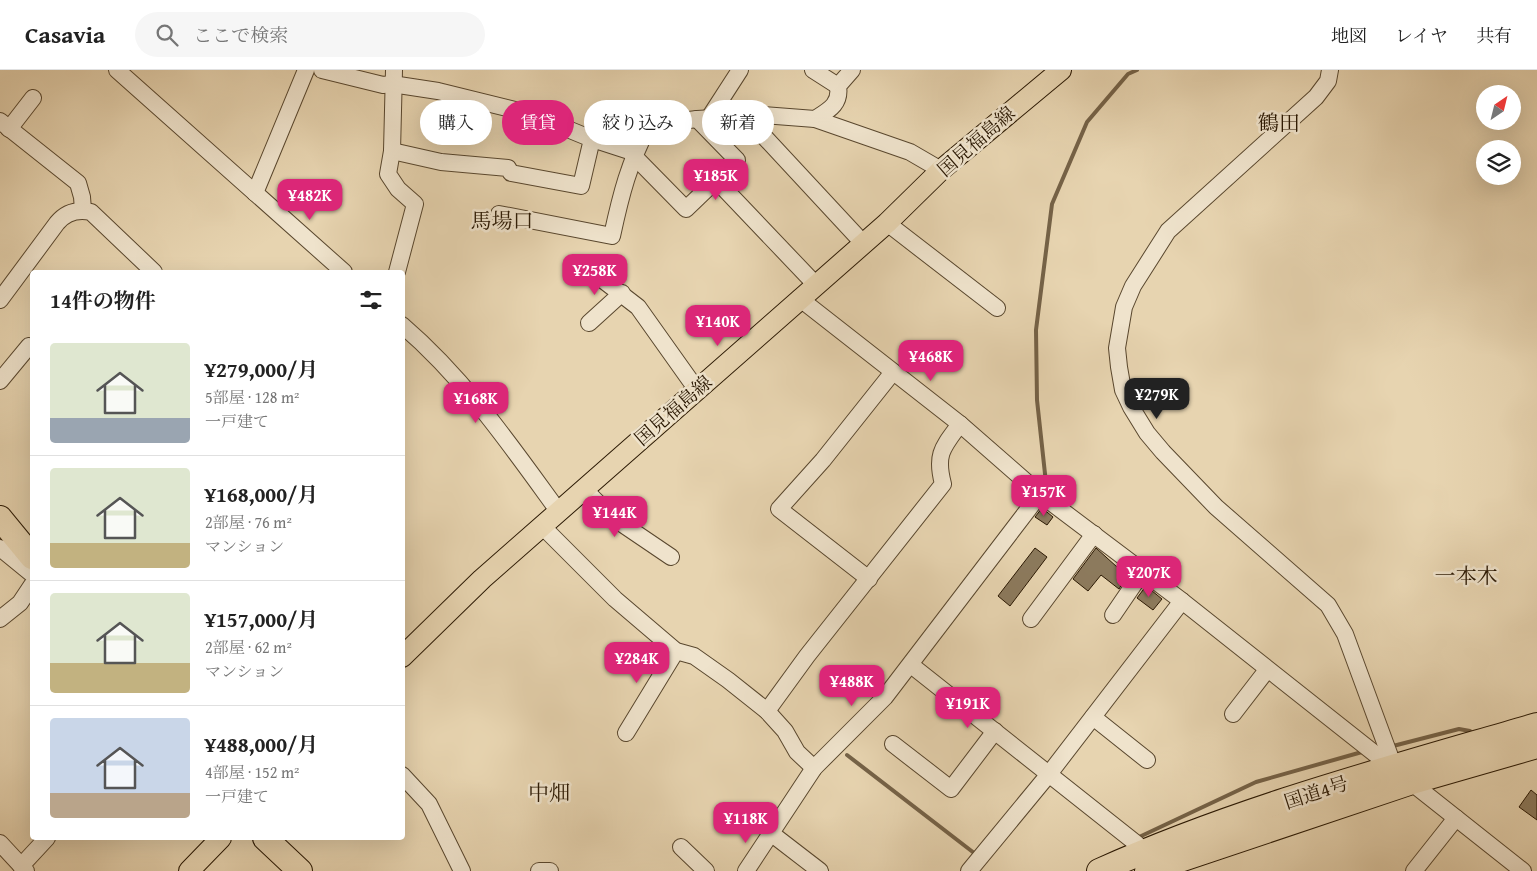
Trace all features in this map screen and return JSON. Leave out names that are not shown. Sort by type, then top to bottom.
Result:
[{"type":"highway","points":[[0,518],[30,555]]},
{"type":"highway","name":"国道4号","points":[[1156,864],[1224,821],[1394,767],[1537,725]]},
{"type":"highway","name":"国道4号","points":[[1099,871],[1156,864],[1412,782],[1537,746]]},
{"type":"highway","points":[[267,840],[300,871]]},
{"type":"main road","name":"国見福島線","points":[[405,654],[482,579],[543,527],[799,298],[887,223],[940,170],[1061,70]]},
{"type":"main road","points":[[189,871],[219,840]]},
{"type":"street","points":[[118,70],[342,270]]},
{"type":"street","points":[[255,193],[306,70]]},
{"type":"street","points":[[322,70],[382,85],[393,77]]},
{"type":"street","points":[[717,100],[740,70]]},
{"type":"street","points":[[813,70],[838,86],[840,96],[833,108],[815,119]]},
{"type":"street","points":[[838,86],[852,70]]},
{"type":"street","points":[[1330,70],[1328,81],[1316,97],[1168,231],[1133,286],[1124,307],[1117,348],[1123,390],[1147,433],[1216,507],[1328,606],[1352,650],[1394,767]]},
{"type":"street","points":[[393,77],[438,91],[531,114],[584,136]]},
{"type":"street","points":[[393,77],[392,151],[388,174],[398,189],[415,204],[398,270]]},
{"type":"street","points":[[33,98],[4,125],[78,183],[83,210]]},
{"type":"street","points":[[774,115],[788,115],[815,119],[910,152],[940,170]]},
{"type":"street","points":[[499,214],[612,236],[622,188],[633,156],[649,124],[702,118]]},
{"type":"street","points":[[392,151],[441,162],[508,168],[511,173],[581,186],[591,145]]},
{"type":"street","points":[[610,145],[629,151],[686,209],[737,160],[725,145]]},
{"type":"street","points":[[771,145],[863,242]]},
{"type":"street","points":[[716,180],[816,284]]},
{"type":"street","points":[[0,300],[57,222],[63,216],[83,210],[91,212],[105,223],[152,270]]},
{"type":"street","points":[[887,223],[997,308]]},
{"type":"street","points":[[586,268],[622,292],[638,307],[696,390]]},
{"type":"street","points":[[589,323],[622,292]]},
{"type":"street","points":[[799,298],[960,424],[1040,494],[1182,601],[1523,871]]},
{"type":"street","points":[[405,328],[427,346],[485,410],[559,512]]},
{"type":"street","points":[[0,381],[30,347]]},
{"type":"street","points":[[869,579],[778,509],[823,460],[893,372]]},
{"type":"street","points":[[767,711],[807,656],[943,484],[939,468],[941,450],[960,424]]},
{"type":"street","points":[[584,489],[612,517],[671,557]]},
{"type":"street","points":[[746,871],[814,768],[885,697],[1040,494]]},
{"type":"street","points":[[543,527],[615,599],[676,652],[694,656],[767,711],[785,731],[797,752],[814,768]]},
{"type":"street","points":[[1031,619],[1094,534]]},
{"type":"street","points":[[0,548],[30,572]]},
{"type":"street","points":[[1112,615],[1143,571]]},
{"type":"street","points":[[0,618],[20,603],[30,587]]},
{"type":"street","points":[[968,871],[1093,717],[1182,601]]},
{"type":"street","points":[[626,734],[676,652]]},
{"type":"street","points":[[911,664],[1049,771],[1137,844],[1156,864]]},
{"type":"street","points":[[1233,714],[1267,670]]},
{"type":"street","points":[[1093,717],[1147,760]]},
{"type":"street","points":[[893,744],[951,789],[995,731]]},
{"type":"street","points":[[405,778],[429,804],[462,871]]},
{"type":"street","points":[[1414,871],[1456,818]]},
{"type":"street","points":[[772,834],[820,871]]},
{"type":"street","points":[[0,843],[24,868],[45,840]]},
{"type":"street","points":[[681,847],[706,871]]},
{"type":"street","points":[[539,871],[550,871]]},
{"type":"building","points":[[1042,508],[1053,517],[1047,525],[1035,517]]},
{"type":"building","points":[[1035,548],[1047,557],[1010,606],[998,596]]},
{"type":"building","points":[[1096,548],[1127,576],[1119,589],[1101,575],[1088,591],[1073,579]]},
{"type":"building","points":[[1146,586],[1162,599],[1153,610],[1137,598]]},
{"type":"building","points":[[1531,790],[1537,795],[1537,820],[1519,807]]},
{"type":"waterway","points":[[1046,483],[1037,400],[1036,330],[1052,204],[1087,122],[1128,74],[1137,70]]},
{"type":"waterway","points":[[1393,746],[1459,729],[1470,731]]},
{"type":"waterway","points":[[1137,838],[1256,782],[1362,752]]},
{"type":"waterway","points":[[847,755],[978,856]]},
{"type":"district","name":"鶴田","points":[[1279,122]]},
{"type":"district","name":"馬場口","points":[[502,220]]},
{"type":"district","name":"一本木","points":[[1466,575]]},
{"type":"district","name":"中畑","points":[[549,792]]}]
